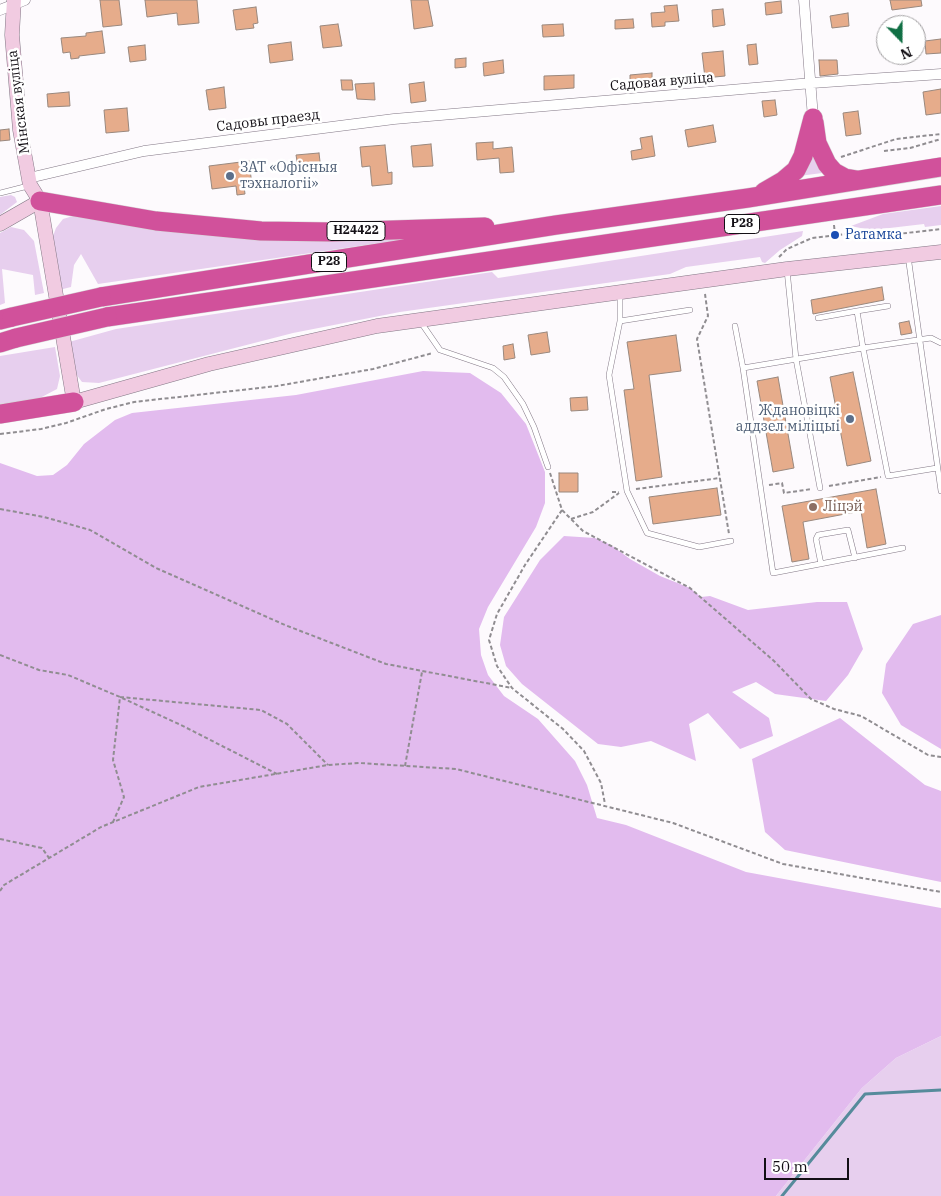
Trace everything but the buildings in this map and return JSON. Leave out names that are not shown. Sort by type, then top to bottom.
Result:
[{"type":"highway","points":[[813,118],[817,143],[822,156],[834,172],[845,178],[860,181]]},
{"type":"highway","points":[[748,198],[767,191],[796,170],[804,156],[813,118]]},
{"type":"highway","name":"Р28","points":[[6,319],[102,297],[556,225],[748,198],[941,167]]},
{"type":"highway","name":"Н24422","points":[[33,188],[156,221],[261,231],[332,232],[556,225]]},
{"type":"highway","name":"Р28","points":[[8,340],[107,317],[941,195]]},
{"type":"highway","points":[[0,414],[74,402]]},
{"type":"street","points":[[804,0],[812,83],[813,118]]},
{"type":"street","name":"Мінская вуліца","points":[[13,4],[12,35],[16,94],[74,402]]},
{"type":"street","name":"Садовая вуліца","points":[[514,110],[812,83],[941,74]]},
{"type":"street","name":"Садовы праезд","points":[[33,188],[144,151],[394,119],[514,110]]},
{"type":"street","points":[[0,224],[33,188]]},
{"type":"street","points":[[74,402],[292,343],[418,319],[620,292],[783,266],[941,253]]},
{"type":"lane","points":[[0,194],[33,188]]},
{"type":"lane","points":[[908,256],[941,491]]},
{"type":"lane","points":[[783,266],[796,359],[820,488]]},
{"type":"lane","points":[[620,292],[620,321],[609,375],[627,491],[647,534],[699,546],[731,541]]},
{"type":"lane","points":[[818,318],[888,306]]},
{"type":"lane","points":[[620,321],[690,310]]},
{"type":"lane","points":[[857,311],[888,476],[937,468]]},
{"type":"lane","points":[[418,319],[440,350],[493,368],[504,377],[530,419],[548,467]]},
{"type":"lane","points":[[735,326],[743,368],[773,573],[903,548]]},
{"type":"lane","points":[[743,368],[931,338],[941,343]]},
{"type":"lane","points":[[821,564],[816,539],[818,535],[848,530],[855,558]]},
{"type":"path","points":[[822,156],[837,158],[896,139],[941,134]]},
{"type":"path","points":[[884,151],[910,148],[941,139]]},
{"type":"path","points":[[783,266],[779,257],[788,249],[812,238],[846,234],[880,236],[941,229]]},
{"type":"path","points":[[704,288],[708,316],[697,339],[731,541]]},
{"type":"path","points":[[0,434],[58,425],[134,402],[277,386],[373,369],[418,358],[440,350]]},
{"type":"path","points":[[548,467],[562,510],[583,531],[690,588],[774,660],[811,699],[834,709],[861,716],[928,755],[941,757]]},
{"type":"path","points":[[627,491],[720,478]]},
{"type":"path","points":[[571,519],[593,512],[622,491],[612,492]]},
{"type":"path","points":[[0,509],[44,517],[90,530],[156,568],[285,625],[386,664],[512,688]]},
{"type":"path","points":[[562,510],[525,565],[497,614],[489,640],[497,666],[512,688],[564,729],[584,751],[601,783],[605,804]]},
{"type":"path","points":[[0,655],[38,670],[68,675],[120,697],[182,725],[276,774]]},
{"type":"path","points":[[405,766],[422,672]]},
{"type":"path","points":[[120,697],[261,710],[287,724],[328,765]]},
{"type":"path","points":[[113,822],[124,797],[113,760],[120,697]]},
{"type":"path","points":[[0,891],[4,885],[113,822],[199,787],[328,765],[359,763],[456,769],[605,804],[693,828],[783,864],[941,892]]},
{"type":"path","points":[[0,840],[42,848],[49,858]]},
{"type":"shaded area","points":[[813,144],[830,172],[799,176]]},
{"type":"shaded area","points":[[11,195],[15,197],[17,202],[0,215],[0,197]]},
{"type":"shaded area","points":[[941,206],[941,225],[925,227],[924,224],[881,229],[879,232],[851,226],[883,214]]},
{"type":"shaded area","points":[[73,216],[396,237],[400,240],[98,284],[81,254],[74,265],[71,287],[59,290],[53,236],[63,219]]},
{"type":"shaded area","points":[[11,227],[24,230],[34,241],[44,293],[35,295],[33,275],[2,269],[5,303],[0,305],[0,233]]},
{"type":"shaded area","points":[[803,231],[802,236],[780,250],[765,263],[762,262],[760,257],[686,267],[670,274],[400,312],[293,333],[99,383],[82,382],[76,374],[69,342],[116,329],[492,272],[498,278]]},
{"type":"shaded area","points":[[55,347],[60,376],[57,389],[38,399],[0,404],[0,356]]},
{"type":"shaded area","points":[[423,371],[470,373],[501,393],[526,424],[545,472],[545,503],[536,527],[488,607],[479,629],[481,655],[488,675],[504,696],[538,719],[575,761],[587,785],[597,818],[626,825],[746,872],[941,908],[941,1036],[896,1058],[862,1088],[776,1196],[0,1196],[0,463],[37,476],[53,475],[67,465],[84,444],[115,420],[132,413],[296,395]]},
{"type":"shaded area","points":[[564,536],[595,538],[611,545],[630,559],[660,576],[690,588],[701,597],[710,596],[748,610],[817,602],[847,602],[863,649],[848,675],[826,701],[775,694],[756,682],[732,692],[769,718],[773,736],[740,749],[708,713],[689,724],[696,761],[651,741],[621,747],[598,744],[522,684],[506,666],[500,645],[504,617],[540,560]]},
{"type":"shaded area","points":[[941,615],[941,749],[901,725],[882,693],[886,664],[913,624]]},
{"type":"shaded area","points":[[840,718],[925,785],[941,791],[941,882],[785,850],[765,832],[752,759]]},
{"type":"shaded area","points":[[941,1036],[941,1196],[776,1196],[862,1088],[896,1058]]},
{"type":"waterway","points":[[782,1196],[865,1094],[941,1090]]},
{"type":"place","name":"ЗАТ «Офісныя тэхналогіі»","points":[[230,176]]},
{"type":"place","name":"Ратамка","points":[[835,235]]},
{"type":"place","name":"Ждановіцкі аддзел міліцыі","points":[[850,419]]},
{"type":"place","name":"Ліцэй","points":[[813,507]]}]
